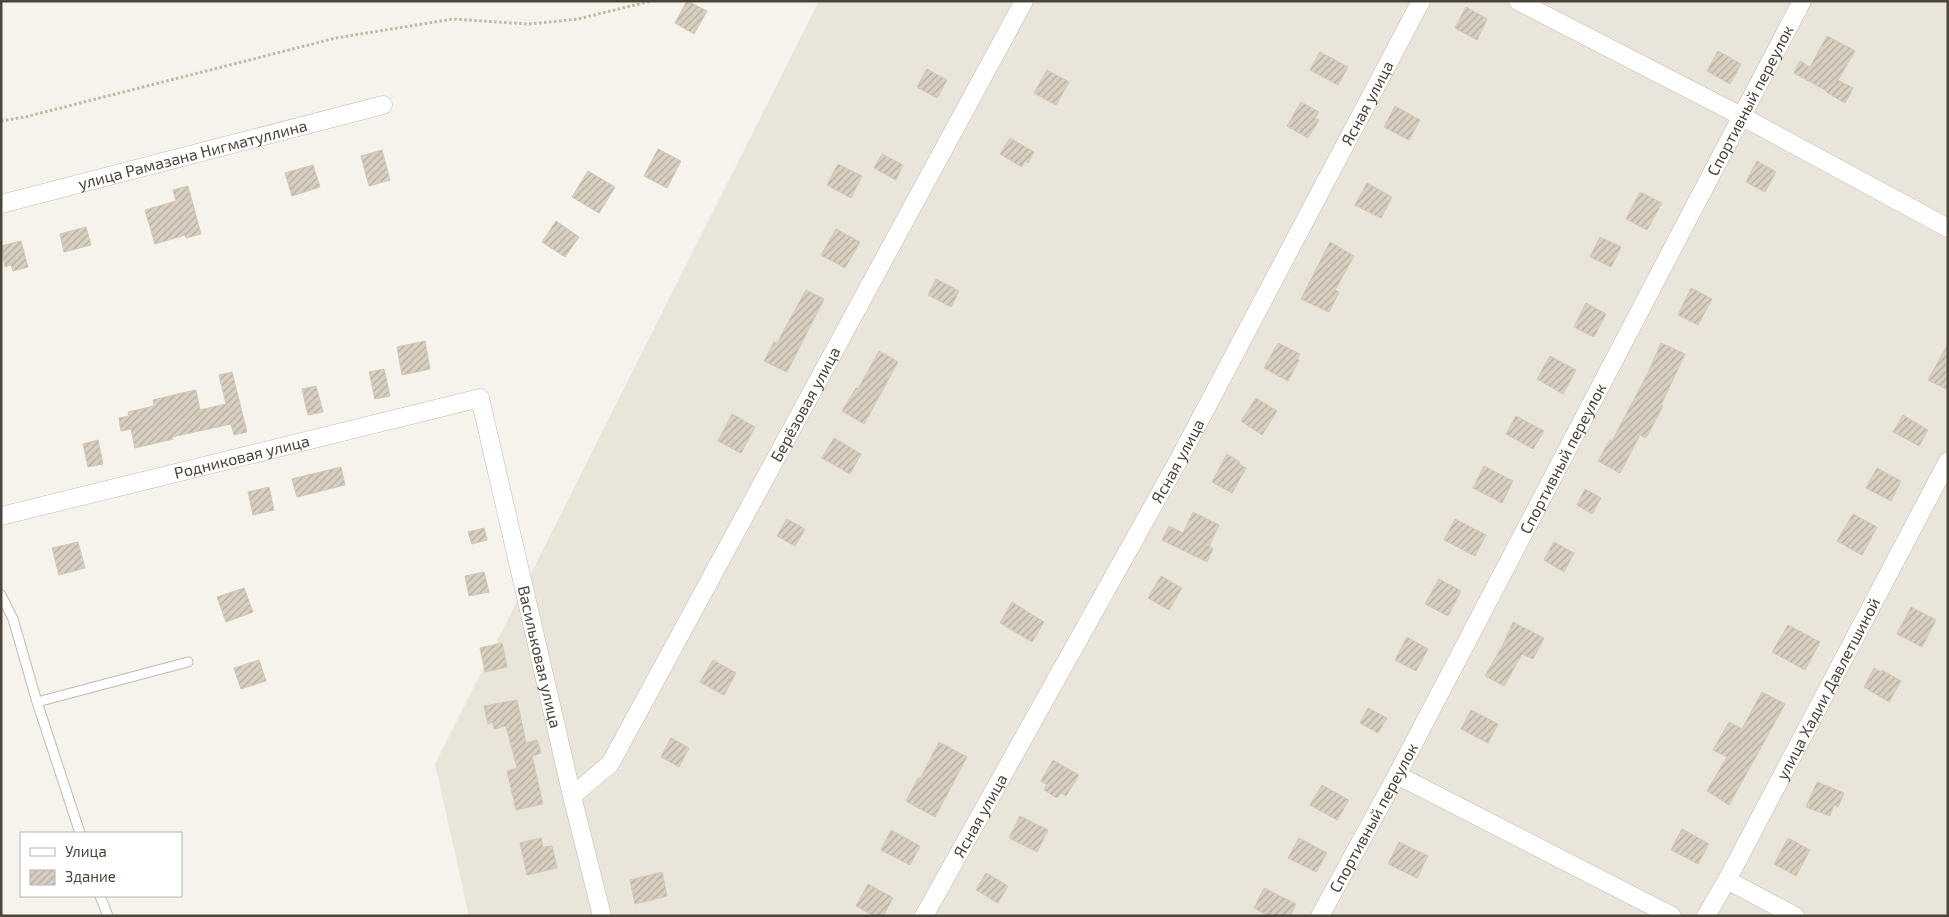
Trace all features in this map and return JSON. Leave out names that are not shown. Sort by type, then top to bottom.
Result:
[{"type":"street","name":"Берёзовая улица","points":[[572,796],[610,764],[1024,1]]},
{"type":"street","name":"Ясная улица","points":[[924,916],[1177,463],[1421,1]]},
{"type":"street","points":[[1518,1],[1743,117],[1948,228]]},
{"type":"street","name":"Спортивный переулок","points":[[1320,916],[1397,775],[1743,117],[1802,1]]},
{"type":"street","name":"улица Рамазана Нигматуллина","points":[[1,204],[383,105]]},
{"type":"street","name":"Васильковая улица","points":[[480,398],[572,796],[602,916]]},
{"type":"street","name":"Родниковая улица","points":[[1,516],[480,398]]},
{"type":"street","name":"улица Хадии Давлетшиной","points":[[1706,916],[1728,880],[1948,461]]},
{"type":"street","points":[[1397,775],[1672,916]]},
{"type":"street","points":[[1728,880],[1795,916]]},
{"type":"lane","points":[[1,595],[13,619],[80,832]]},
{"type":"lane","points":[[38,702],[188,662]]},
{"type":"lane","points":[[100,897],[108,916]]},
{"type":"path","points":[[1,121],[25,117],[336,38],[453,19],[528,24],[578,19],[651,1]]},
{"type":"shaded area","points":[[819,1],[1948,1],[1948,916],[469,916],[435,764]]},
{"type":"building","points":[[687,1],[707,11],[694,34],[675,23]]},
{"type":"building","points":[[1466,7],[1487,19],[1477,40],[1455,28]]},
{"type":"building","points":[[1827,36],[1855,51],[1838,80],[1853,88],[1845,103],[1794,73],[1800,61],[1810,67]]},
{"type":"building","points":[[1718,51],[1741,64],[1730,84],[1707,71]]},
{"type":"building","points":[[1320,52],[1348,67],[1338,85],[1310,70]]},
{"type":"building","points":[[927,69],[947,80],[937,98],[917,87]]},
{"type":"building","points":[[1047,70],[1069,82],[1056,105],[1034,93]]},
{"type":"building","points":[[1301,102],[1319,112],[1315,118],[1319,120],[1308,138],[1287,126]]},
{"type":"building","points":[[1395,106],[1420,120],[1409,140],[1384,127]]},
{"type":"building","points":[[1010,138],[1034,152],[1028,163],[1025,161],[1022,167],[1000,154]]},
{"type":"building","points":[[658,149],[681,161],[667,188],[644,176]]},
{"type":"building","points":[[382,150],[390,180],[369,186],[361,156]]},
{"type":"building","points":[[882,154],[903,165],[896,180],[874,168]]},
{"type":"building","points":[[1757,161],[1776,172],[1765,192],[1746,182]]},
{"type":"building","points":[[838,164],[862,176],[851,198],[827,185]]},
{"type":"building","points":[[313,165],[320,187],[292,196],[285,173]]},
{"type":"building","points":[[588,171],[615,187],[599,213],[572,197]]},
{"type":"building","points":[[1367,183],[1392,197],[1381,218],[1355,205]]},
{"type":"building","points":[[188,186],[201,234],[186,238],[185,235],[155,244],[145,210],[176,201],[173,190]]},
{"type":"building","points":[[1640,192],[1662,203],[1647,230],[1626,219]]},
{"type":"building","points":[[556,221],[579,237],[565,257],[542,242]]},
{"type":"building","points":[[86,227],[91,245],[64,252],[60,234]]},
{"type":"building","points":[[836,229],[860,242],[845,268],[821,255]]},
{"type":"building","points":[[1600,237],[1621,247],[1611,267],[1590,257]]},
{"type":"building","points":[[21,241],[28,267],[13,271],[11,265],[5,267],[1,246]]},
{"type":"building","points":[[1330,242],[1354,256],[1335,290],[1339,292],[1329,312],[1301,299]]},
{"type":"building","points":[[936,279],[959,291],[951,307],[928,295]]},
{"type":"building","points":[[1691,288],[1712,299],[1698,325],[1678,315]]},
{"type":"building","points":[[806,290],[824,299],[787,372],[764,361],[774,342],[777,343]]},
{"type":"building","points":[[1586,303],[1606,314],[1594,337],[1574,327]]},
{"type":"building","points":[[425,341],[430,369],[402,375],[397,347]]},
{"type":"building","points":[[1278,343],[1300,354],[1297,359],[1299,360],[1288,381],[1264,368]]},
{"type":"building","points":[[1661,343],[1685,354],[1661,405],[1663,406],[1646,438],[1640,435],[1620,473],[1598,461],[1610,440],[1612,441],[1648,373]]},
{"type":"building","points":[[1948,344],[1948,390],[1928,380]]},
{"type":"building","points":[[879,351],[898,362],[864,424],[842,411],[856,388],[858,389]]},
{"type":"building","points":[[1550,356],[1576,370],[1563,394],[1537,379]]},
{"type":"building","points":[[384,369],[390,396],[375,399],[369,372]]},
{"type":"building","points":[[232,372],[247,432],[234,435],[231,424],[172,437],[173,439],[135,448],[131,429],[121,431],[119,418],[129,416],[128,412],[154,406],[153,400],[196,390],[200,410],[226,404],[219,375]]},
{"type":"building","points":[[316,386],[323,412],[308,415],[302,389]]},
{"type":"building","points":[[1256,398],[1277,411],[1262,435],[1241,421]]},
{"type":"building","points":[[732,414],[755,427],[741,453],[718,441]]},
{"type":"building","points":[[1903,415],[1928,430],[1919,446],[1893,432]]},
{"type":"building","points":[[1516,416],[1544,431],[1533,449],[1506,434]]},
{"type":"building","points":[[834,438],[861,454],[850,474],[822,458]]},
{"type":"building","points":[[98,440],[103,464],[88,467],[83,444]]},
{"type":"building","points":[[1227,454],[1246,468],[1232,493],[1212,482]]},
{"type":"building","points":[[1484,466],[1513,481],[1502,503],[1473,488]]},
{"type":"building","points":[[341,467],[345,485],[297,497],[292,479]]},
{"type":"building","points":[[1877,468],[1901,481],[1891,501],[1866,488]]},
{"type":"building","points":[[269,487],[274,510],[253,515],[248,492]]},
{"type":"building","points":[[1585,489],[1601,498],[1592,514],[1577,505]]},
{"type":"building","points":[[1193,512],[1219,525],[1209,546],[1213,549],[1207,562],[1162,540],[1169,526],[1183,533]]},
{"type":"building","points":[[1853,514],[1877,527],[1862,555],[1837,541]]},
{"type":"building","points":[[787,519],[805,529],[795,546],[777,536]]},
{"type":"building","points":[[1455,519],[1486,535],[1475,556],[1444,540]]},
{"type":"building","points":[[484,528],[487,540],[472,544],[468,532]]},
{"type":"building","points":[[78,542],[85,568],[59,575],[52,548]]},
{"type":"building","points":[[1554,542],[1574,553],[1564,572],[1544,560]]},
{"type":"building","points":[[484,572],[489,592],[469,596],[465,576]]},
{"type":"building","points":[[1161,576],[1182,588],[1169,610],[1148,598]]},
{"type":"building","points":[[1439,579],[1461,591],[1448,616],[1425,604]]},
{"type":"building","points":[[244,588],[253,612],[226,622],[217,597]]},
{"type":"building","points":[[1012,602],[1044,622],[1032,642],[1000,623]]},
{"type":"building","points":[[1911,607],[1936,620],[1922,647],[1897,634]]},
{"type":"building","points":[[1513,622],[1544,638],[1533,659],[1522,654],[1504,686],[1485,676],[1503,645]]},
{"type":"building","points":[[1788,625],[1820,642],[1805,670],[1772,652]]},
{"type":"building","points":[[1407,637],[1428,649],[1416,671],[1395,660]]},
{"type":"building","points":[[502,643],[507,667],[485,672],[480,648]]},
{"type":"building","points":[[259,660],[266,681],[241,689],[234,668]]},
{"type":"building","points":[[713,660],[736,673],[724,695],[700,682]]},
{"type":"building","points":[[1874,668],[1881,672],[1882,670],[1901,681],[1889,702],[1864,687]]},
{"type":"building","points":[[1762,692],[1785,704],[1729,805],[1707,791],[1727,757],[1713,750],[1729,722],[1742,729]]},
{"type":"building","points":[[517,700],[526,743],[537,740],[541,753],[532,756],[543,804],[516,810],[507,771],[517,768],[506,726],[494,729],[493,722],[488,724],[484,706]]},
{"type":"building","points":[[1368,708],[1387,718],[1378,733],[1360,723]]},
{"type":"building","points":[[1471,710],[1498,724],[1488,743],[1461,729]]},
{"type":"building","points":[[671,738],[689,748],[679,767],[661,757]]},
{"type":"building","points":[[939,742],[967,757],[935,817],[906,801]]},
{"type":"building","points":[[1053,760],[1079,775],[1066,796],[1061,793],[1057,798],[1044,790],[1047,785],[1041,781]]},
{"type":"building","points":[[1817,782],[1844,793],[1838,807],[1834,805],[1830,816],[1806,807]]},
{"type":"building","points":[[1322,785],[1349,800],[1337,820],[1310,805]]},
{"type":"building","points":[[1020,816],[1048,830],[1037,852],[1009,838]]},
{"type":"building","points":[[1682,829],[1709,844],[1698,864],[1671,850]]},
{"type":"building","points":[[891,830],[920,846],[910,865],[881,850]]},
{"type":"building","points":[[541,838],[543,847],[552,846],[557,868],[527,875],[520,843]]},
{"type":"building","points":[[1299,838],[1327,853],[1316,872],[1288,858]]},
{"type":"building","points":[[1788,838],[1810,850],[1796,876],[1774,864]]},
{"type":"building","points":[[1399,842],[1428,856],[1417,878],[1388,864]]},
{"type":"building","points":[[662,872],[667,896],[635,904],[630,880]]},
{"type":"building","points":[[986,873],[1008,886],[998,903],[976,890]]},
{"type":"building","points":[[868,884],[893,898],[883,916],[874,916],[856,906]]},
{"type":"building","points":[[1264,888],[1296,904],[1290,916],[1269,916],[1254,908]]}]
